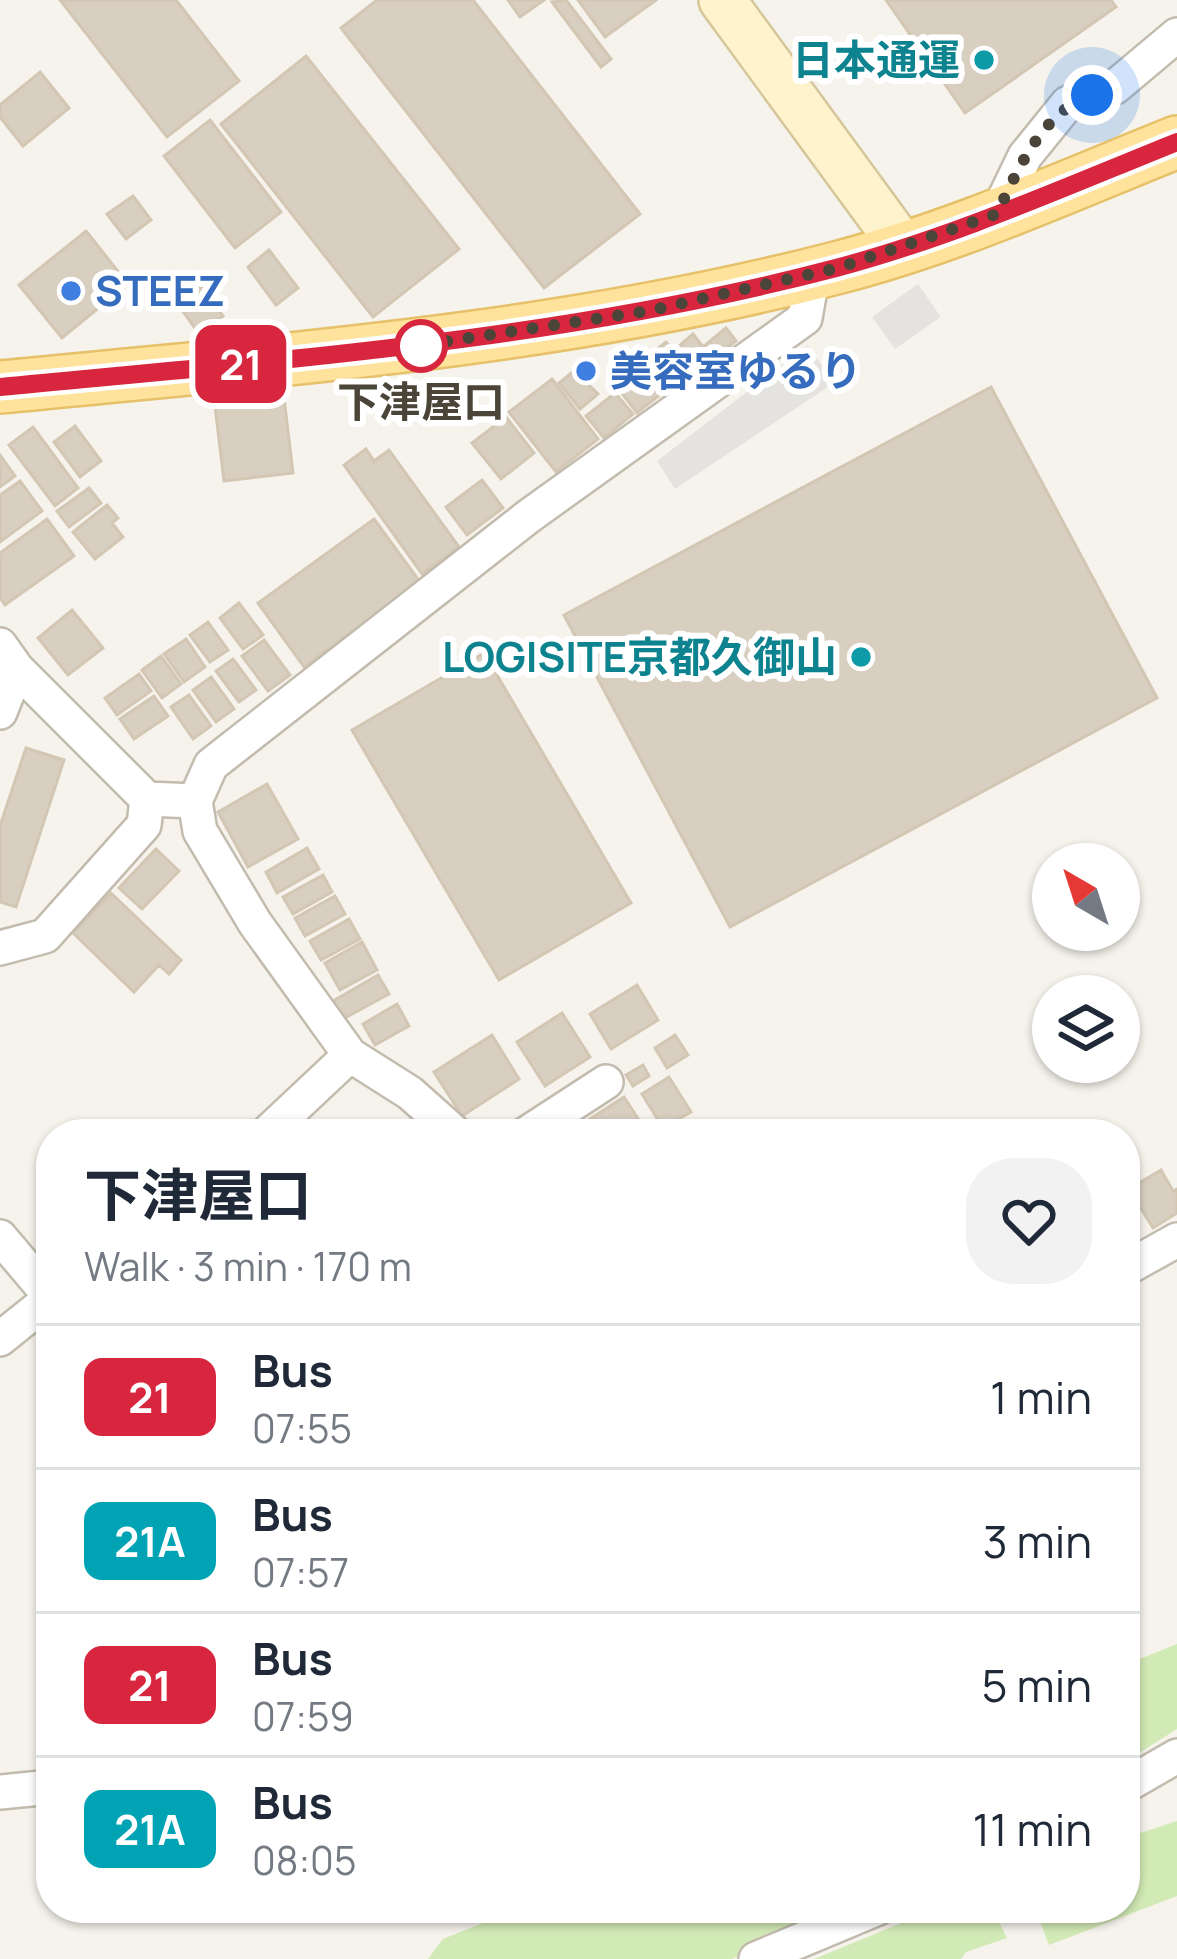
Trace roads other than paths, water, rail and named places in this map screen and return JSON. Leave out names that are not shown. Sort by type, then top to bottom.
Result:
[{"type":"main road","points":[[0,387],[446,343],[648,311],[903,247],[1177,142]]},
{"type":"street","points":[[722,0],[903,247]]},
{"type":"street","points":[[997,214],[1025,156],[1068,103],[1177,12]]},
{"type":"street","points":[[1068,103],[1115,87],[1177,35]]},
{"type":"street","points":[[439,1119],[410,1093],[350,1055],[255,923],[200,831],[195,801],[211,765],[529,516],[805,318],[813,273]]},
{"type":"street","points":[[9,656],[147,799],[195,801]]},
{"type":"street","points":[[0,712],[9,656]]},
{"type":"street","points":[[0,948],[44,936],[144,825],[147,799]]},
{"type":"street","points":[[282,1119],[350,1055]]},
{"type":"street","points":[[549,1119],[606,1082]]},
{"type":"street","points":[[0,1237],[36,1280]]},
{"type":"street","points":[[1140,1261],[1177,1240]]},
{"type":"street","points":[[0,1339],[36,1310]]},
{"type":"street","points":[[1140,1777],[1177,1756]]},
{"type":"street","points":[[0,1792],[36,1788]]},
{"type":"street","points":[[756,1959],[842,1923]]},
{"type":"place","name":"日本通運","points":[[984,60]]},
{"type":"place","name":"STEEZ","points":[[71,291]]},
{"type":"place","name":"下津屋口","points":[[421,346]]},
{"type":"place","name":"美容室ゆるり","points":[[586,371]]},
{"type":"place","name":"LOGISITE京都久御山","points":[[861,657]]}]
